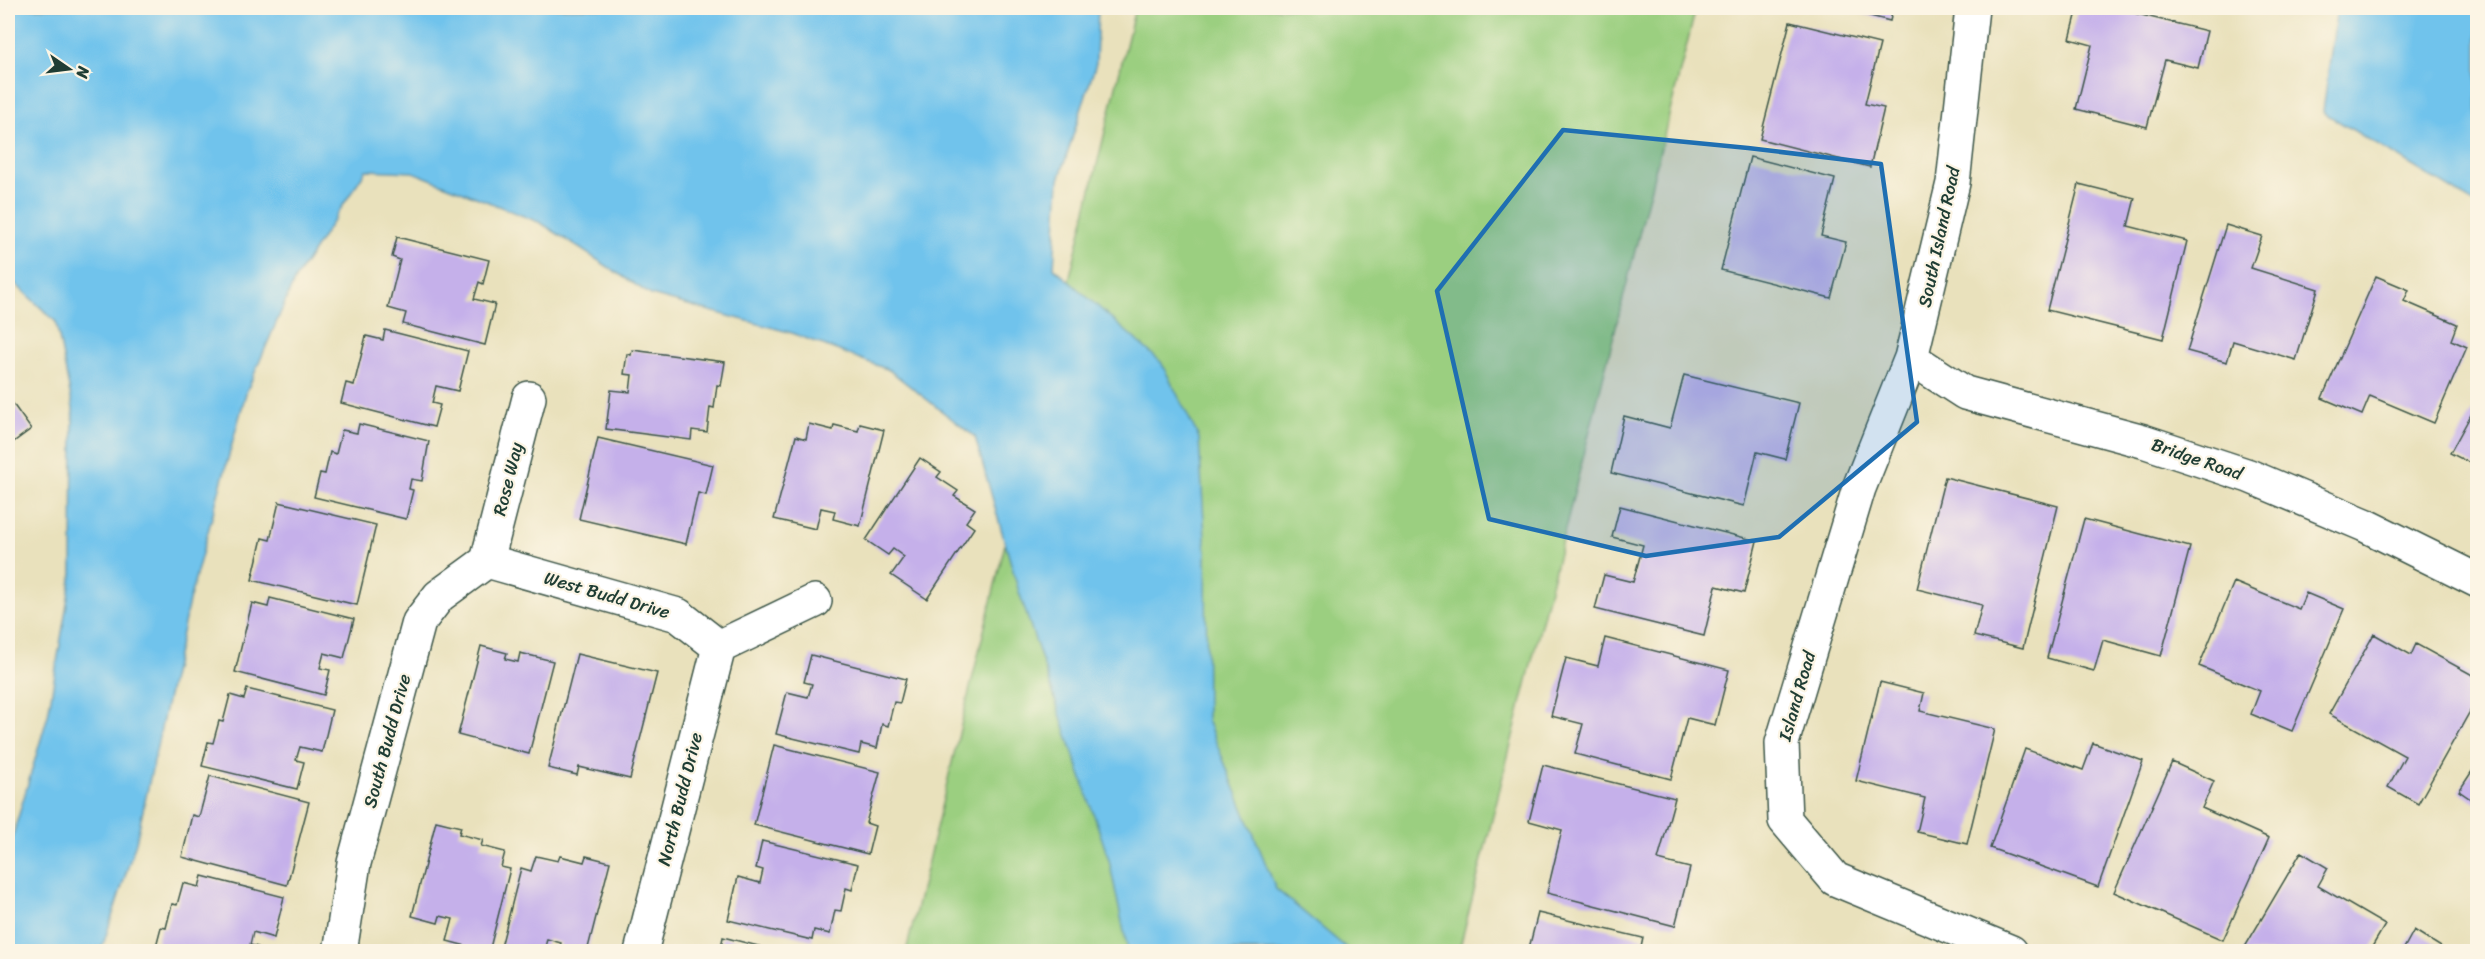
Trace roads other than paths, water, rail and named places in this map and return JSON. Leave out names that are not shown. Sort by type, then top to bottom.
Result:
[{"type":"street","name":"South Island Road","points":[[1911,358],[1953,183],[1972,8]]},
{"type":"street","name":"Bridge Road","points":[[1911,358],[1965,393],[2143,441],[2248,476],[2365,525],[2478,581]]},
{"type":"street","name":"Island Road","points":[[1911,358],[1858,488],[1782,743],[1785,820],[1835,879],[2011,951]]},
{"type":"street","name":"Rose Way","points":[[487,561],[529,398]]},
{"type":"street","name":"West Budd Drive","points":[[487,561],[678,615],[719,647]]},
{"type":"street","name":"South Budd Drive","points":[[340,951],[354,863],[419,622],[439,596],[487,561]]},
{"type":"street","points":[[719,647],[815,600]]},
{"type":"street","name":"North Budd Drive","points":[[641,951],[719,647]]},
{"type":"water","points":[[8,8],[1098,8],[1096,63],[1059,180],[1054,268],[1161,362],[1199,438],[1206,555],[1207,720],[1276,889],[1350,951],[1128,951],[1109,860],[1019,592],[975,437],[889,370],[792,333],[651,295],[541,223],[413,172],[366,170],[295,279],[246,393],[189,601],[136,842],[101,951],[8,951],[8,852],[48,715],[72,574],[73,408],[56,322],[8,277]]},
{"type":"water","points":[[2337,8],[2477,8],[2477,205],[2323,112]]}]
